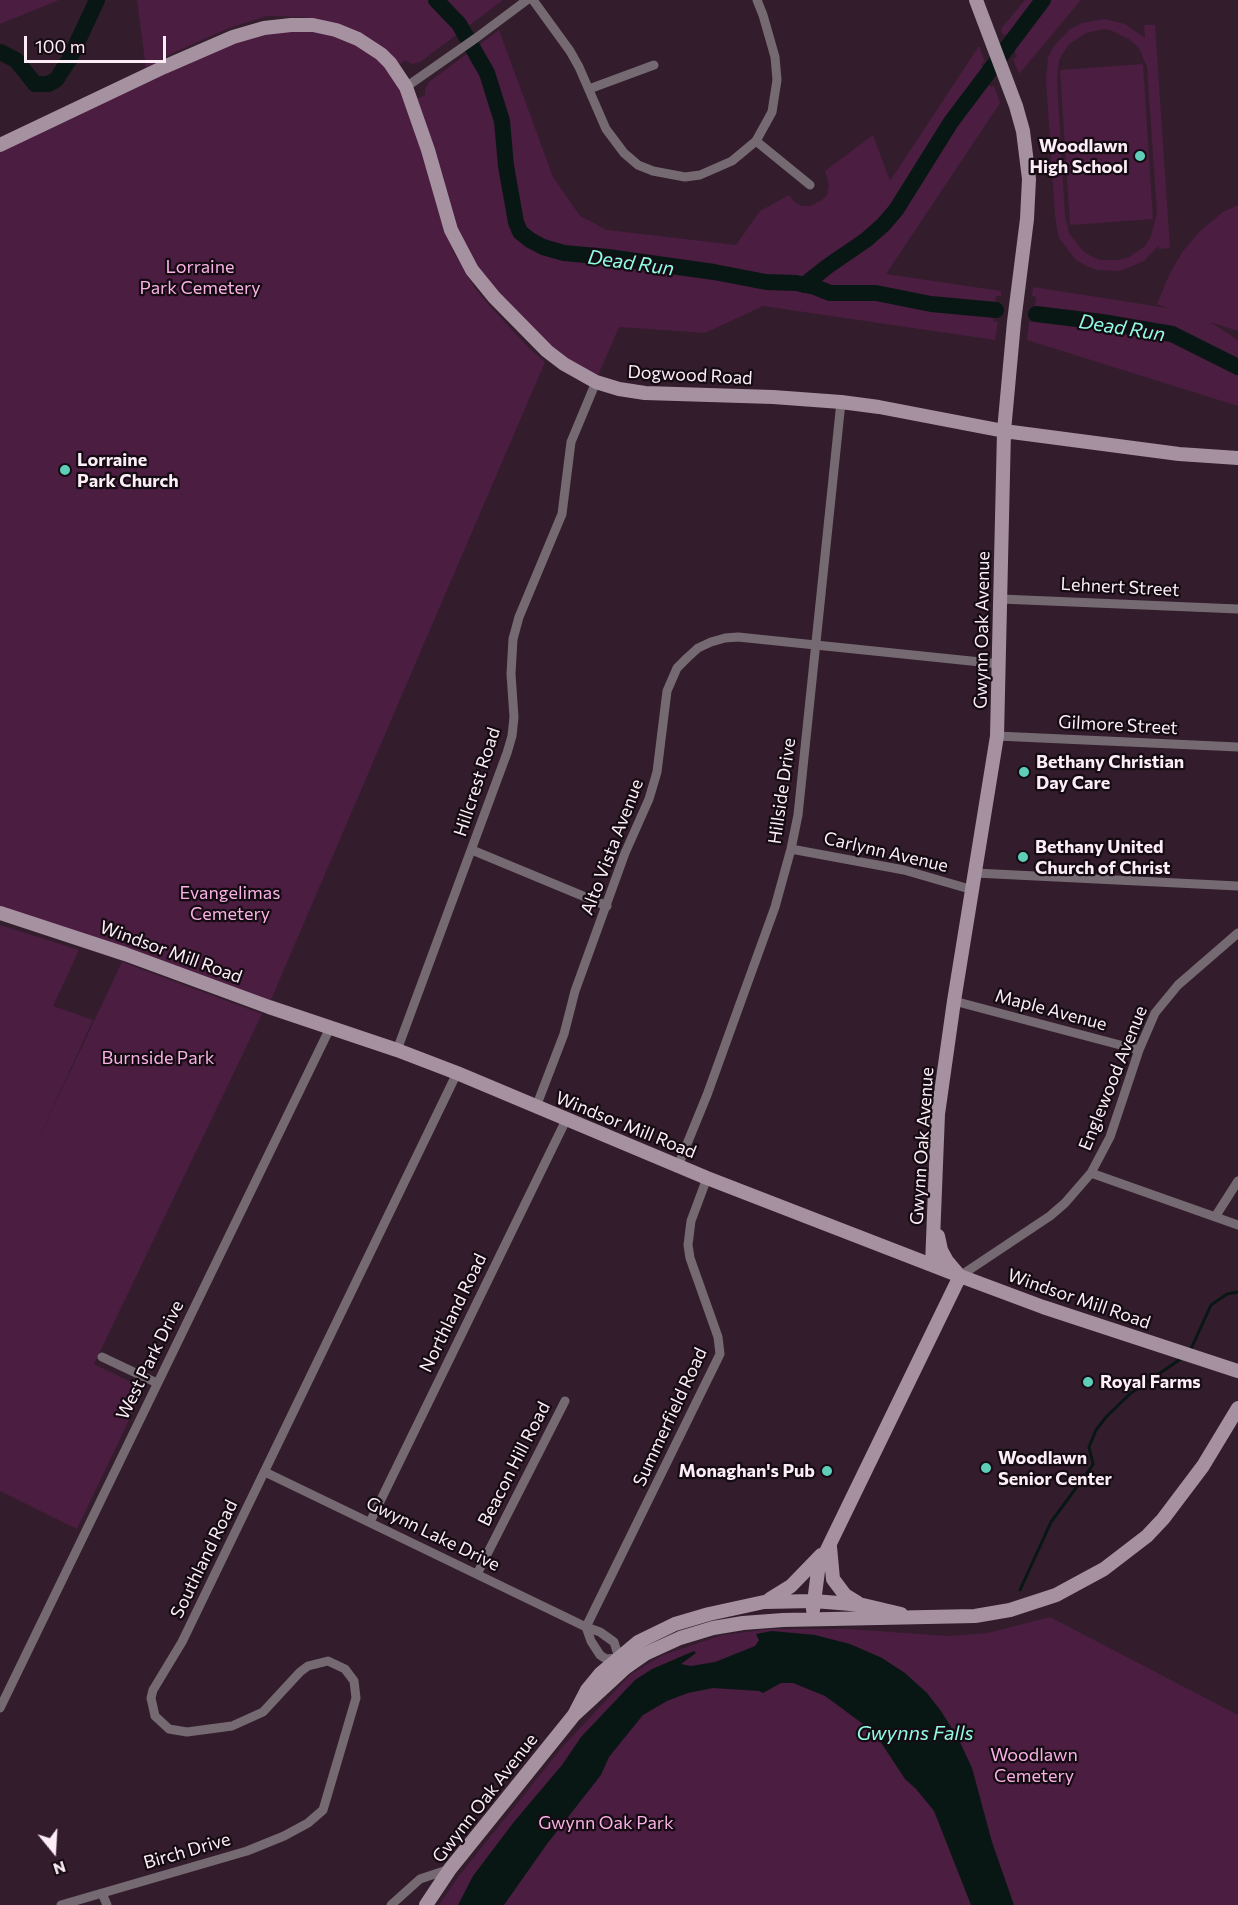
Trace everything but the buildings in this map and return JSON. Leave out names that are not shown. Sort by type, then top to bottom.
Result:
[{"type":"street","points":[[406,87],[527,0]]},
{"type":"street","points":[[533,0],[570,51],[606,129],[624,153],[638,165],[652,171],[685,177],[700,175],[732,161],[756,141],[772,112],[777,80],[775,57],[757,0]]},
{"type":"street","name":"Gwynn Oak Avenue","points":[[932,1265],[938,1114],[997,736],[1004,431],[1014,322],[1027,219],[1029,179],[1023,131],[1004,72],[976,0]]},
{"type":"street","name":"Dogwood Road","points":[[0,145],[203,50],[264,28],[313,25],[345,33],[381,54],[406,87],[428,150],[451,230],[465,260],[494,297],[547,351],[564,364],[596,382],[619,390],[645,393],[773,397],[841,402],[888,408],[1004,431],[1179,454],[1238,458]]},
{"type":"street","points":[[589,89],[654,65]]},
{"type":"street","points":[[756,141],[810,185]]},
{"type":"street","name":"Hillcrest Road","points":[[397,1050],[512,736],[514,717],[511,654],[519,617],[562,514],[572,442],[596,382]]},
{"type":"street","name":"Hillside Drive","points":[[678,1166],[707,1095],[775,907],[791,849],[798,815],[841,402]]},
{"type":"street","name":"Lehnert Street","points":[[1001,598],[1238,609]]},
{"type":"street","name":"Alto Vista Avenue","points":[[536,1107],[564,1034],[576,991],[625,854],[649,799],[657,772],[667,691],[677,668],[698,648],[725,638],[738,637],[815,643],[1000,664]]},
{"type":"street","name":"Gilmore Street","points":[[997,736],[1238,747]]},
{"type":"street","name":"Carlynn Avenue","points":[[791,849],[904,870],[973,890]]},
{"type":"street","points":[[472,850],[607,906]]},
{"type":"street","points":[[975,873],[1238,886]]},
{"type":"street","name":"Windsor Mill Road","points":[[0,913],[125,954],[397,1050],[707,1178],[960,1276],[1043,1307],[1238,1371]]},
{"type":"street","name":"Englewood Avenue","points":[[960,1276],[1050,1216],[1065,1203],[1091,1173],[1110,1137],[1148,1028],[1164,1000],[1195,969],[1238,933]]},
{"type":"street","name":"Maple Avenue","points":[[954,1001],[1139,1050]]},
{"type":"street","name":"West Park Drive","points":[[0,1708],[330,1028]]},
{"type":"street","name":"Southland Road","points":[[317,1817],[326,1801],[357,1698],[354,1681],[345,1669],[328,1661],[308,1666],[263,1712],[232,1726],[178,1732],[169,1730],[155,1716],[151,1698],[153,1690],[182,1642],[457,1073]]},
{"type":"street","name":"Northland Road","points":[[370,1522],[566,1119]]},
{"type":"street","points":[[1091,1173],[1238,1225]]},
{"type":"street","name":"Summerfield Road","points":[[586,1628],[718,1361],[720,1346],[718,1337],[690,1258],[688,1245],[691,1221],[707,1178]]},
{"type":"street","points":[[1215,1217],[1238,1180]]},
{"type":"street","points":[[818,1619],[820,1601],[818,1571],[960,1276],[941,1250],[934,1221]]},
{"type":"street","points":[[102,1357],[157,1383]]},
{"type":"street","name":"Beacon Hill Road","points":[[477,1574],[565,1401]]},
{"type":"street","points":[[912,1616],[944,1618],[1010,1610],[1056,1595],[1104,1569],[1147,1536],[1163,1519],[1203,1466],[1238,1408]]},
{"type":"street","name":"Gwynn Lake Drive","points":[[265,1472],[586,1628],[600,1632],[614,1642],[621,1663]]},
{"type":"street","points":[[764,1602],[791,1586],[804,1575],[830,1544]]},
{"type":"street","points":[[830,1544],[833,1580],[845,1595],[863,1605]]},
{"type":"street","name":"Gwynn Oak Avenue","points":[[621,1663],[638,1642],[675,1624],[764,1602],[820,1601],[863,1605],[912,1616]]},
{"type":"street","name":"Gwynn Oak Avenue","points":[[426,1905],[450,1869],[574,1715],[587,1690],[601,1672],[659,1646],[713,1628],[742,1623],[912,1616]]},
{"type":"street","points":[[586,1628],[600,1655],[621,1663]]},
{"type":"street","name":"Birch Drive","points":[[61,1905],[248,1851],[284,1836],[317,1817]]},
{"type":"street","points":[[391,1905],[420,1879],[450,1869]]},
{"type":"street","points":[[102,1893],[107,1905]]},
{"type":"green space","points":[[0,0],[59,0],[0,24]]},
{"type":"green space","points":[[137,0],[503,0],[420,62],[412,64],[405,60],[395,68],[346,30],[305,17],[267,16],[229,28],[162,58],[146,68]]},
{"type":"green space","points":[[1025,0],[1081,0],[1019,74],[1013,59],[1017,57],[1008,34],[1003,35],[1001,29]]},
{"type":"green space","points":[[1104,19],[1125,24],[1145,38],[1144,25],[1155,25],[1170,248],[1159,249],[1158,246],[1144,261],[1120,271],[1098,270],[1075,259],[1059,238],[1055,216],[1046,80],[1048,57],[1054,46],[1070,29],[1082,23]],"holes":[[[1110,30],[1129,39],[1139,48],[1147,67],[1157,213],[1151,236],[1145,246],[1129,257],[1118,260],[1100,260],[1083,251],[1069,233],[1065,215],[1057,80],[1059,60],[1069,44],[1086,33]]]},
{"type":"green space","name":"Lorraine Park Cemetery","points":[[310,29],[353,41],[385,65],[402,91],[423,155],[439,215],[454,253],[475,288],[488,304],[545,362],[270,1002],[0,908],[0,149],[205,54],[264,33]]},
{"type":"green space","points":[[499,30],[553,177],[580,216],[607,230],[736,245],[760,211],[789,195],[802,206],[810,206],[822,200],[827,195],[829,185],[825,171],[873,135],[890,181],[979,46],[985,62],[981,64],[990,87],[994,86],[1000,103],[886,274],[1001,291],[1001,296],[996,296],[993,321],[998,322],[995,340],[763,306],[705,333],[619,327],[596,380],[552,355],[466,262],[413,100],[425,95],[429,82]]},
{"type":"green space","points":[[1143,64],[1153,219],[1070,225],[1060,70]]},
{"type":"green space","points":[[1238,205],[1238,331],[1210,322],[1238,340],[1238,406],[1027,340],[1029,322],[1033,322],[1036,297],[1032,296],[1033,287],[1167,308],[1157,304],[1170,273],[1183,251],[1201,230],[1223,212]]},
{"type":"green space","name":"Burnside Park","points":[[0,925],[79,950],[53,1006],[93,1020],[35,1146],[122,962],[262,1014],[94,1364],[137,1385],[142,1393],[77,1529],[0,1491]]},
{"type":"green space","name":"Woodlawn Cemetery","points":[[1050,1617],[1238,1715],[1238,1905],[439,1905],[458,1877],[564,1745],[631,1674],[663,1655],[722,1635],[770,1629],[848,1629],[948,1636],[988,1633]]},
{"type":"water","name":"Gwynns Falls","points":[[772,1631],[815,1635],[850,1644],[882,1658],[905,1673],[927,1693],[959,1740],[972,1768],[992,1842],[1014,1905],[971,1905],[934,1811],[905,1779],[874,1732],[825,1696],[793,1683],[781,1683],[763,1693],[713,1688],[688,1693],[667,1701],[643,1715],[609,1757],[601,1775],[547,1844],[504,1905],[458,1905],[473,1876],[513,1823],[562,1765],[581,1737],[635,1680],[652,1669],[694,1651],[696,1653],[681,1664],[691,1666],[715,1662],[755,1646],[759,1640],[756,1634]]},
{"type":"waterway","name":"Dead Run","points":[[0,52],[16,60],[35,84],[48,84],[56,80],[69,60],[97,0]]},
{"type":"waterway","name":"Dead Run","points":[[436,0],[459,24],[487,73],[502,121],[506,166],[516,222],[520,232],[530,240],[543,247],[564,253],[714,272],[766,282],[796,283],[830,293],[876,293],[931,304],[996,310]]},
{"type":"waterway","points":[[804,285],[866,240],[896,210],[951,122],[1043,0]]},
{"type":"waterway","name":"Dead Run","points":[[1036,314],[1172,334],[1238,367]]},
{"type":"waterway","points":[[1190,1351],[1211,1305],[1227,1294],[1238,1292]]},
{"type":"waterway","points":[[1020,1590],[1051,1522],[1093,1464],[1089,1447],[1096,1430],[1131,1393],[1182,1358]]},
{"type":"place","name":"Woodlawn High School","points":[[1140,156]]},
{"type":"place","name":"Lorraine Park Church","points":[[65,470]]},
{"type":"place","name":"Bethany Christian Day Care","points":[[1024,772]]},
{"type":"place","name":"Bethany United Church of Christ","points":[[1023,857]]},
{"type":"place","name":"Royal Farms","points":[[1088,1382]]},
{"type":"place","name":"Woodlawn Senior Center","points":[[986,1468]]},
{"type":"place","name":"Monaghan's Pub","points":[[827,1471]]},
{"type":"park label","name":"Evangelimas Cemetery","points":[[230,903]]},
{"type":"park label","name":"Gwynn Oak Park","points":[[606,1823]]}]
